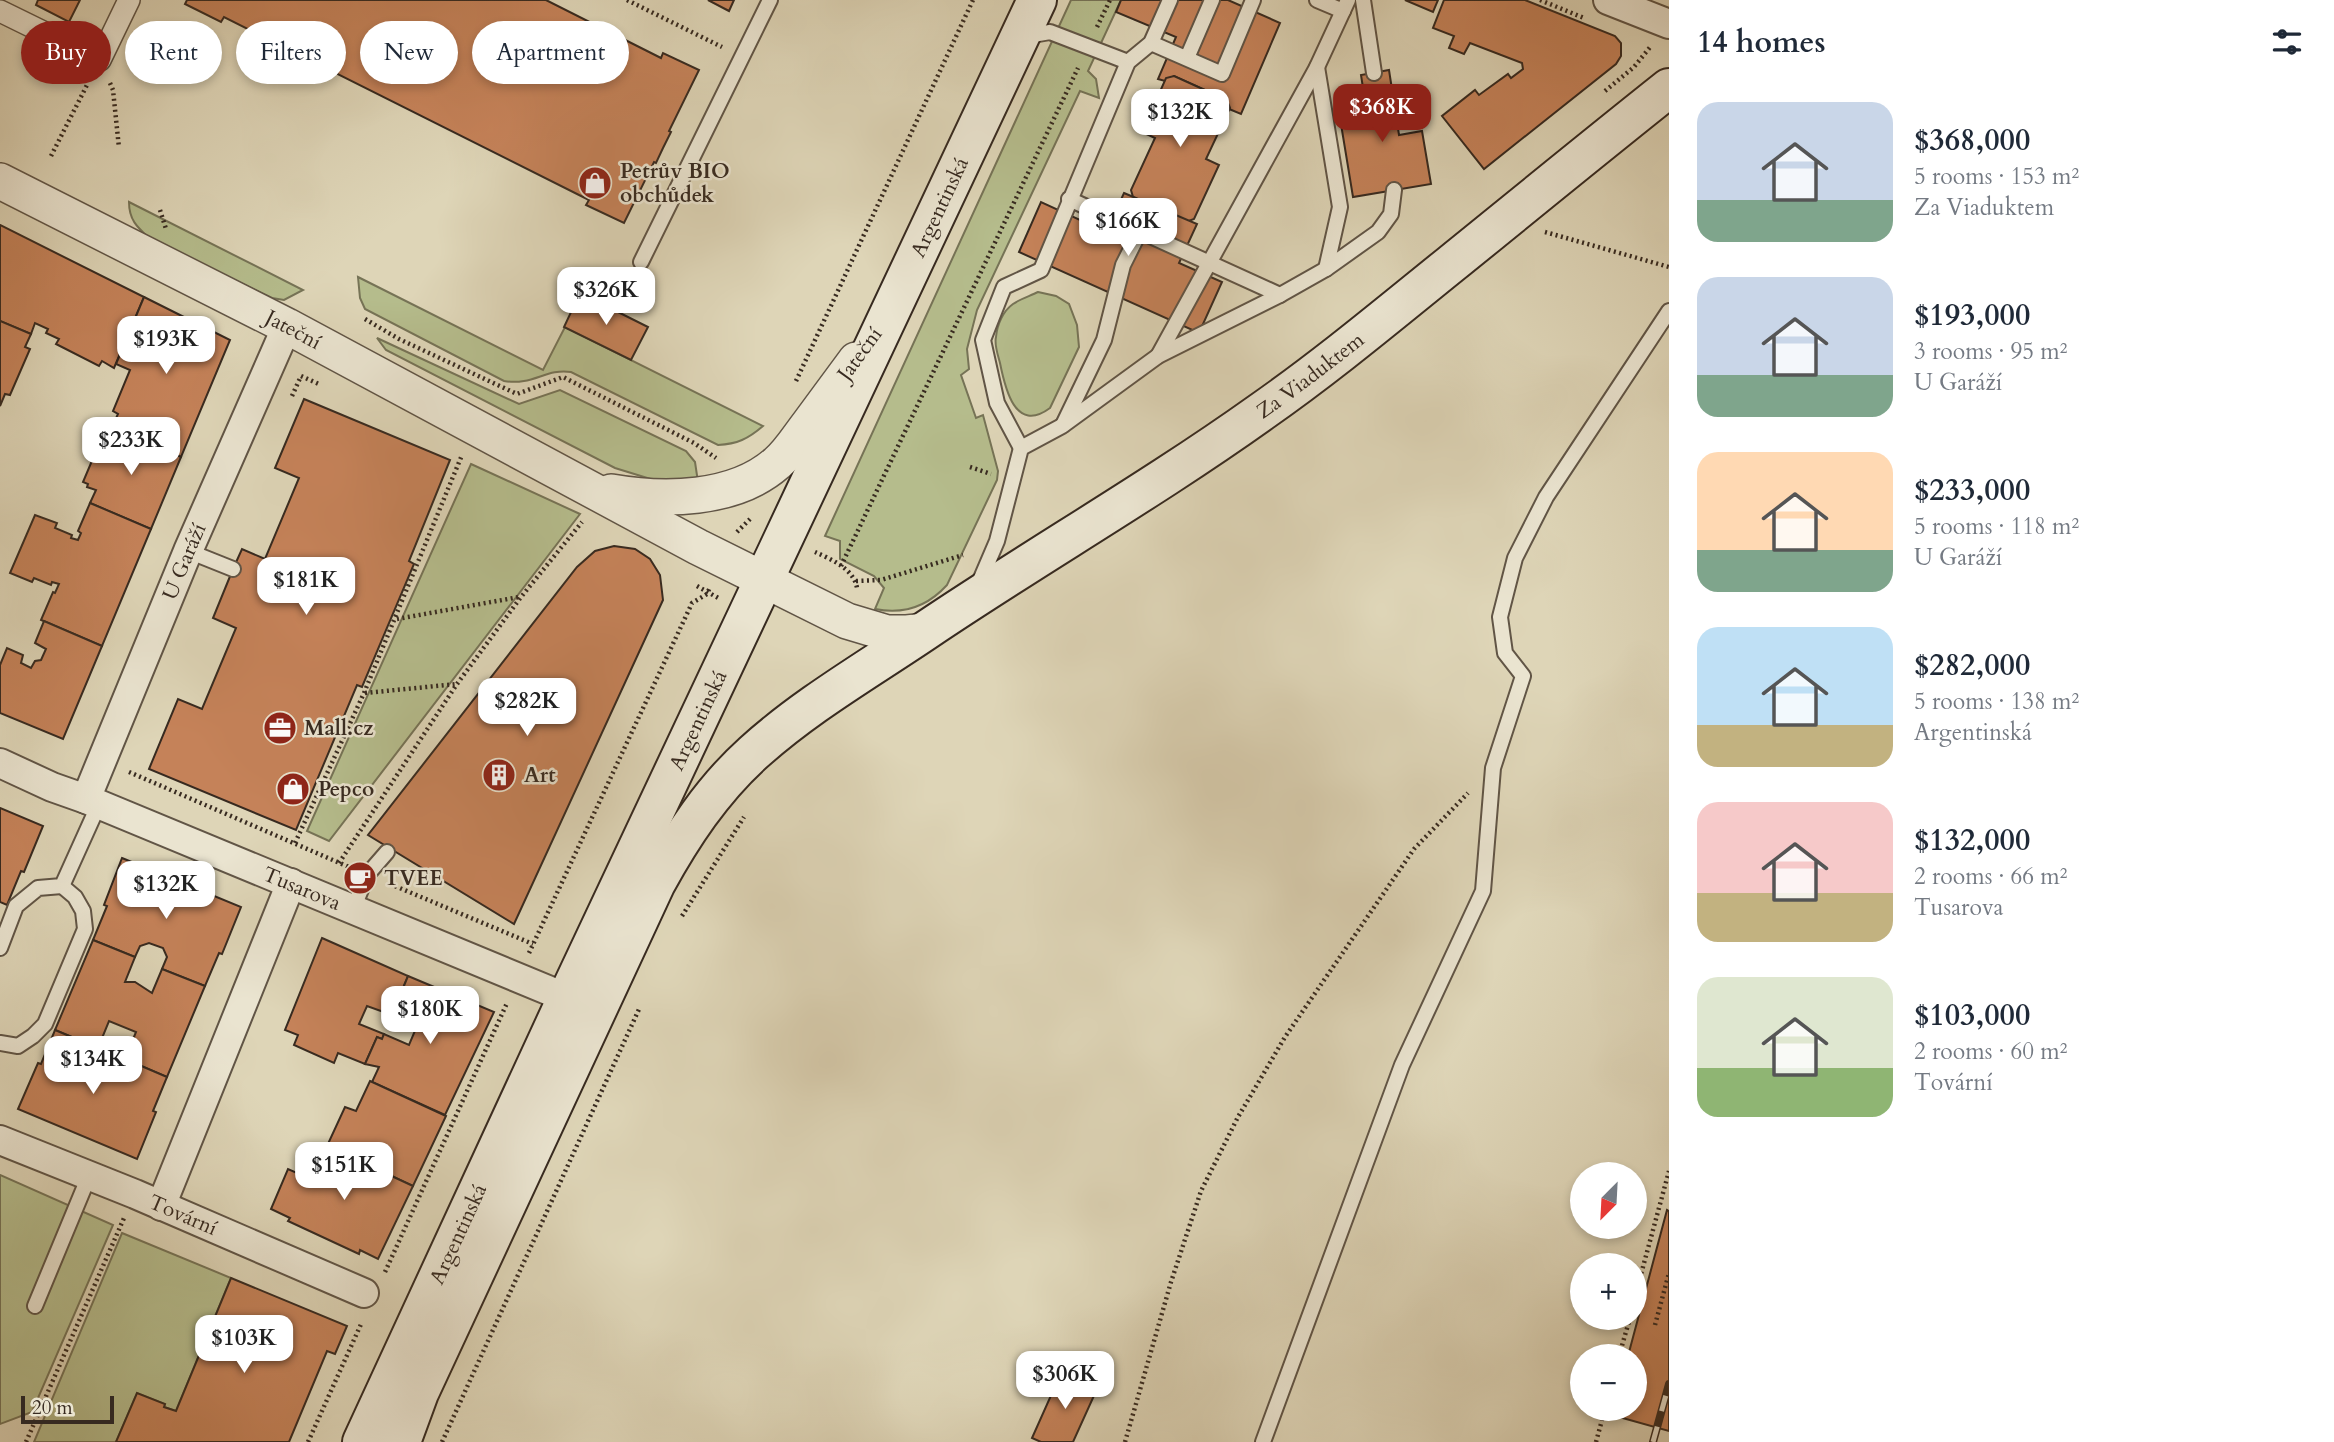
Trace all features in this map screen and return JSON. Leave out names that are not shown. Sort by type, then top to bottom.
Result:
[{"type":"main road","name":"Argentinská","points":[[362,1442],[567,998],[1037,0]]},
{"type":"main road","name":"Za Viaduktem","points":[[926,631],[1171,475],[1263,411],[1343,351],[1669,88]]},
{"type":"main road","name":"Argentinská","points":[[401,1442],[419,1393],[454,1317],[656,883],[683,835],[727,779],[751,754],[830,694],[926,631]]},
{"type":"street","points":[[111,37],[129,0]]},
{"type":"street","points":[[1608,0],[1669,23]]},
{"type":"street","points":[[0,11],[21,21]]},
{"type":"street","name":"Jateční","points":[[0,181],[287,326],[586,499],[698,547],[870,630],[906,634],[926,631]]},
{"type":"street","name":"Jateční","points":[[586,499],[664,498],[713,492],[750,481],[777,464],[793,446],[887,318]]},
{"type":"street","name":"U Garáží","points":[[93,801],[188,551],[287,326]]},
{"type":"street","name":"Tusarova","points":[[0,763],[52,787],[93,801],[567,998]]},
{"type":"street","points":[[161,1206],[291,883]]},
{"type":"street","name":"Tovární","points":[[0,1140],[135,1194],[369,1297]]},
{"type":"lane","points":[[642,262],[770,0]]},
{"type":"lane","points":[[971,600],[997,541],[1021,448],[997,403],[983,340],[1004,287],[1041,270],[1128,62],[1151,43],[1170,0]]},
{"type":"lane","points":[[1187,58],[1212,0]]},
{"type":"lane","points":[[1151,43],[1222,74],[1253,0]]},
{"type":"lane","points":[[1158,356],[1317,67],[1345,6],[1317,0]]},
{"type":"lane","points":[[1363,0],[1374,73]]},
{"type":"lane","points":[[1016,44],[1027,36],[1050,32],[1128,62]]},
{"type":"lane","points":[[1317,67],[1340,207],[1326,269]]},
{"type":"lane","points":[[1021,448],[1062,426],[1158,356],[1326,269],[1378,232],[1391,214],[1394,190]]},
{"type":"lane","points":[[1069,199],[1280,295]]},
{"type":"lane","points":[[1062,426],[1104,340],[1124,265],[1140,231]]},
{"type":"lane","points":[[1263,1442],[1402,1065],[1483,891],[1493,768],[1524,676],[1505,653],[1500,617],[1515,558],[1546,497],[1669,311]]},
{"type":"lane","points":[[188,551],[233,569]]},
{"type":"lane","points":[[62,886],[93,801]]},
{"type":"lane","points":[[353,909],[367,875],[387,852]]},
{"type":"lane","points":[[0,947],[16,906],[38,888],[62,886],[75,897],[83,911],[85,929],[45,1024],[18,1046],[0,1042]]},
{"type":"lane","points":[[35,1306],[89,1176]]},
{"type":"path","points":[[627,0],[742,57]]},
{"type":"path","points":[[793,388],[973,0]]},
{"type":"path","points":[[1097,27],[1110,0]]},
{"type":"path","points":[[115,29],[125,34]]},
{"type":"path","points":[[1602,93],[1634,67],[1651,46]]},
{"type":"path","points":[[841,566],[1078,68]]},
{"type":"path","points":[[51,156],[88,84]]},
{"type":"path","points":[[110,84],[119,148]]},
{"type":"path","points":[[1541,231],[1669,267]]},
{"type":"path","points":[[365,318],[399,340],[517,394],[563,377],[694,443],[723,463]]},
{"type":"path","points":[[290,401],[301,376],[326,387]]},
{"type":"path","points":[[295,843],[396,619],[464,451]]},
{"type":"path","points":[[339,863],[457,684],[521,597],[586,499]]},
{"type":"path","points":[[822,555],[841,566],[856,581],[881,580],[963,555]]},
{"type":"path","points":[[530,951],[692,603],[708,594]]},
{"type":"path","points":[[396,619],[521,597]]},
{"type":"path","points":[[364,693],[457,684]]},
{"type":"path","points":[[1125,1442],[1171,1282],[1201,1191],[1238,1116],[1285,1037],[1414,849],[1493,768]]},
{"type":"path","points":[[125,770],[533,944]]},
{"type":"path","points":[[681,917],[745,816]]},
{"type":"path","points":[[308,1442],[369,1297],[509,999]]},
{"type":"path","points":[[442,1442],[641,1004]]},
{"type":"path","points":[[1647,1253],[1669,1171]]},
{"type":"path","points":[[26,1442],[135,1194]]},
{"type":"path","points":[[1656,1325],[1669,1273]]},
{"type":"path","points":[[1596,1442],[1602,1421]]},
{"type":"green space","points":[[1071,0],[1121,0],[1088,71],[1096,79],[1099,98],[1080,91],[977,310],[967,349],[969,369],[961,375],[976,418],[983,415],[998,471],[997,480],[947,585],[931,599],[914,608],[896,611],[875,609],[884,588],[874,576],[840,559],[840,541],[825,536]]},
{"type":"green space","points":[[129,202],[303,290],[284,300],[272,298],[150,239],[135,223],[130,214]]},
{"type":"green space","points":[[358,277],[543,370],[565,327],[763,426],[742,440],[718,445],[571,372],[554,372],[523,381],[504,381],[365,309],[360,298]]},
{"type":"green space","points":[[1038,292],[1056,296],[1069,304],[1077,325],[1079,347],[1050,408],[1038,415],[1028,415],[1020,412],[1009,395],[996,350],[996,340],[999,323],[1006,310]]},
{"type":"green space","points":[[377,338],[519,404],[560,390],[686,451],[695,462],[698,482],[657,481],[615,468],[386,350]]},
{"type":"green space","points":[[471,464],[580,514],[329,841],[307,831]]},
{"type":"green space","points":[[0,1175],[113,1225],[32,1412],[0,1424]]},
{"type":"green space","points":[[122,1233],[231,1278],[176,1411],[137,1393],[116,1442],[34,1442]]},
{"type":"building","points":[[38,0],[80,0],[70,21],[36,5]]},
{"type":"building","points":[[187,0],[546,0],[588,21],[472,21],[472,84],[629,84],[629,42],[661,58],[663,53],[699,70],[656,163],[654,162],[624,223],[586,205],[589,200],[346,78],[346,21],[236,23],[224,17],[219,21],[185,4]]},
{"type":"building","points":[[708,0],[734,0],[729,11]]},
{"type":"building","points":[[1121,0],[1228,0],[1280,23],[1241,114],[1229,109],[1227,100],[1174,76],[1165,81],[1158,79],[1176,37],[1116,12]]},
{"type":"building","points":[[1405,0],[1438,0],[1433,12]]},
{"type":"building","points":[[1444,0],[1525,0],[1615,36],[1621,43],[1621,56],[1616,64],[1484,169],[1442,116],[1475,90],[1479,95],[1508,74],[1511,78],[1523,69],[1522,63],[1470,43],[1464,54],[1449,48],[1454,36],[1433,28]]},
{"type":"building","points":[[1389,70],[1399,135],[1422,131],[1431,184],[1353,197],[1340,118],[1367,114],[1361,75]]},
{"type":"building","points":[[1174,76],[1227,100],[1230,108],[1206,159],[1219,165],[1194,219],[1186,222],[1133,197],[1131,190],[1155,138],[1142,132],[1166,78]]},
{"type":"building","points":[[1124,193],[1197,224],[1179,263],[1222,282],[1199,333],[1019,252],[1041,202],[1106,232]]},
{"type":"building","points":[[0,225],[144,297],[114,368],[102,361],[99,366],[56,344],[59,339],[46,333],[48,329],[35,323],[31,334],[0,321]]},
{"type":"building","points":[[580,293],[648,327],[631,360],[564,327]]},
{"type":"building","points":[[144,297],[230,340],[181,457],[112,427],[118,414],[113,411],[130,370],[116,364]]},
{"type":"building","points":[[0,321],[31,334],[25,347],[30,349],[10,395],[5,394],[0,406]]},
{"type":"building","points":[[304,399],[450,460],[409,561],[414,564],[362,687],[357,685],[296,830],[149,769],[178,699],[202,709],[236,628],[213,618],[233,569],[242,549],[265,559],[299,478],[275,468]]},
{"type":"building","points":[[112,427],[181,457],[151,529],[90,503],[96,490],[87,487],[88,484],[83,482],[102,437],[107,439]]},
{"type":"building","points":[[90,503],[151,529],[102,646],[41,620],[59,584],[52,582],[51,585],[34,578],[32,582],[10,573],[35,515],[57,523],[55,528],[78,540],[81,533],[78,531]]},
{"type":"building","name":"Art","points":[[614,546],[635,549],[650,559],[660,575],[663,600],[514,924],[368,835],[577,567],[595,551]]},
{"type":"building","points":[[44,621],[102,646],[63,739],[0,713],[0,665],[7,648],[23,655],[21,663],[31,668],[35,661],[41,660],[46,649],[35,643]]},
{"type":"building","points":[[0,808],[43,826],[7,905],[0,902]]},
{"type":"building","points":[[122,858],[241,907],[222,954],[219,953],[205,986],[162,969],[167,957],[163,948],[149,943],[140,946],[135,957],[93,940]]},
{"type":"building","points":[[322,938],[408,976],[392,1015],[367,1006],[359,1024],[384,1034],[382,1039],[377,1037],[365,1064],[338,1053],[334,1063],[294,1045],[298,1035],[285,1030]]},
{"type":"building","points":[[93,940],[135,957],[125,982],[135,982],[152,993],[162,969],[205,986],[167,1077],[125,1059],[136,1032],[109,1021],[98,1048],[55,1030]]},
{"type":"building","points":[[408,976],[494,1012],[445,1115],[372,1082],[379,1067],[365,1064],[377,1037],[382,1039],[384,1034],[409,1045],[417,1026],[392,1015]]},
{"type":"building","points":[[55,1030],[98,1048],[93,1060],[97,1068],[111,1074],[120,1071],[125,1059],[167,1077],[137,1159],[18,1109]]},
{"type":"building","points":[[370,1081],[446,1116],[413,1186],[327,1146],[345,1107],[356,1111]]},
{"type":"building","points":[[327,1146],[413,1186],[378,1259],[360,1250],[359,1254],[288,1221],[290,1218],[271,1209],[288,1169],[306,1177],[314,1159],[320,1162]]},
{"type":"building","points":[[1667,1210],[1669,1431],[1633,1421],[1647,1421],[1647,1344],[1631,1344],[1635,1330],[1647,1330],[1647,1285]]},
{"type":"building","points":[[231,1278],[347,1326],[335,1354],[327,1351],[289,1442],[116,1442],[137,1393],[176,1411]]},
{"type":"building","points":[[1061,1373],[1097,1389],[1073,1442],[1041,1442],[1032,1438]]},
{"type":"railway","points":[[1653,1442],[1669,1384]]},
{"type":"place","name":"Petrův BIO obchůdek","points":[[595,183]]},
{"type":"place","name":"Mall.cz","points":[[280,728]]},
{"type":"place","name":"Art","points":[[499,775]]},
{"type":"place","name":"Pepco","points":[[293,789]]},
{"type":"place","name":"TVEE","points":[[360,878]]}]
